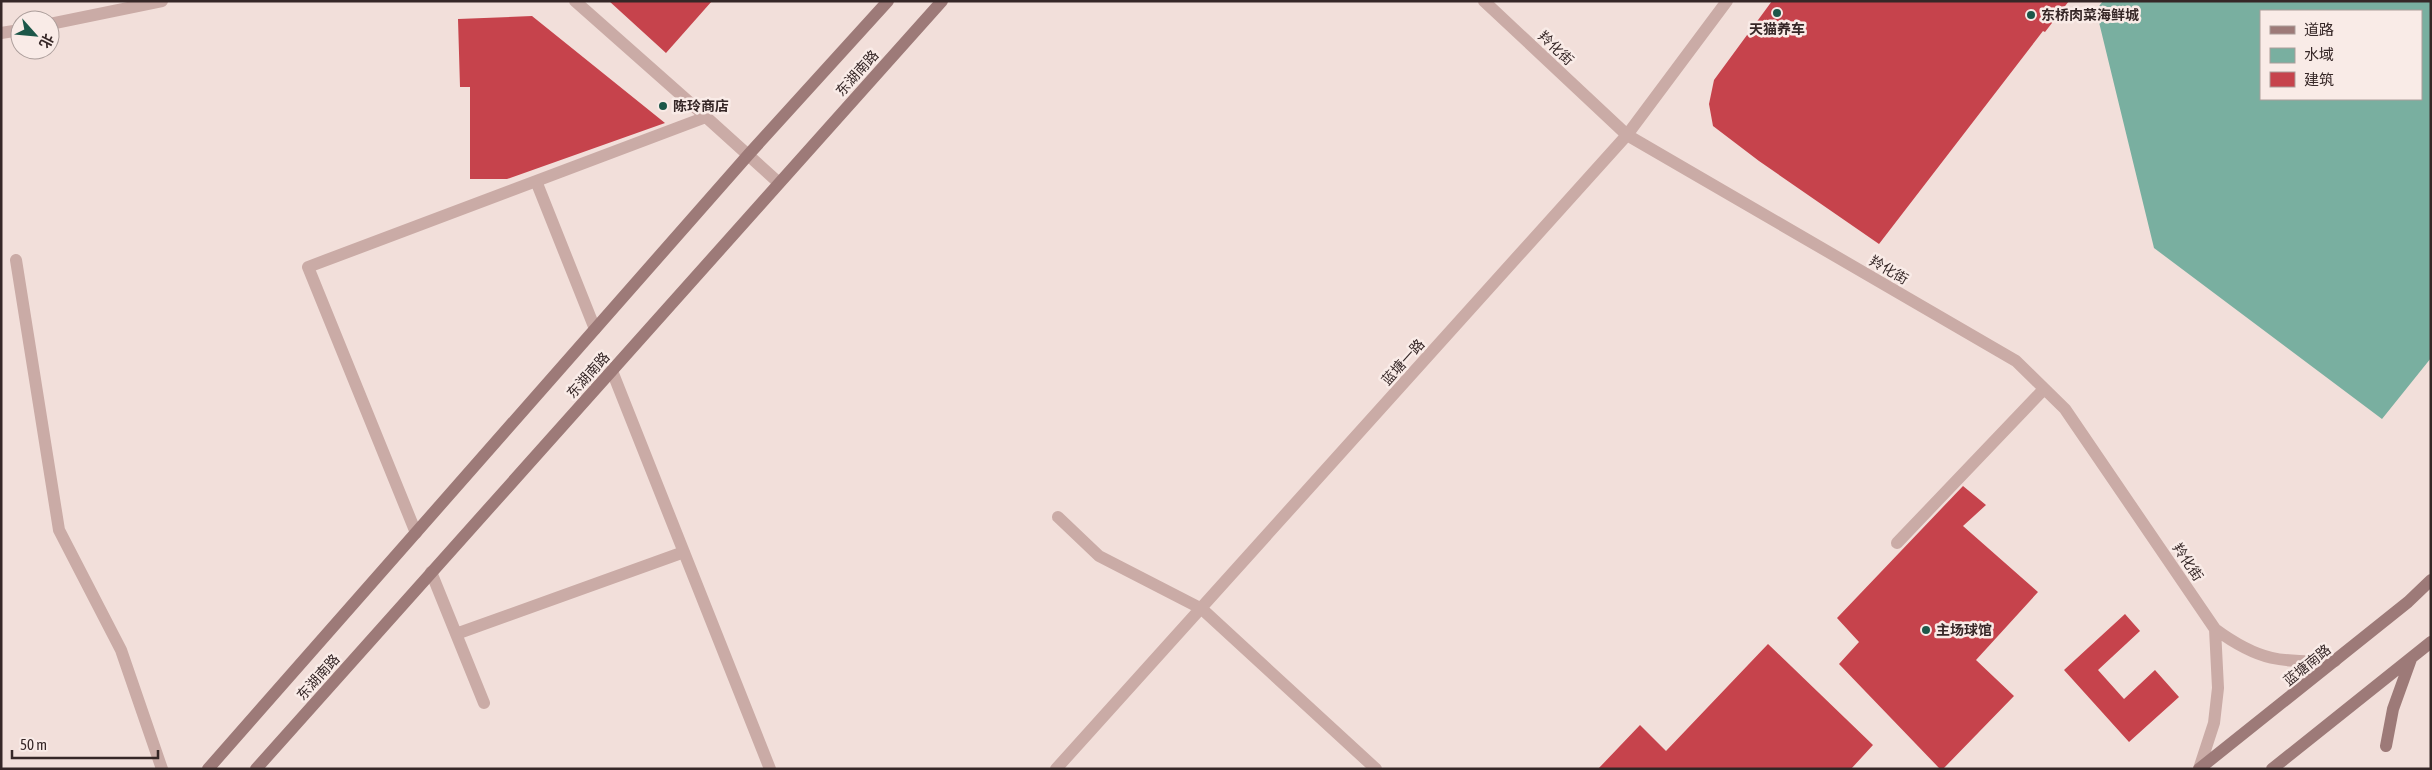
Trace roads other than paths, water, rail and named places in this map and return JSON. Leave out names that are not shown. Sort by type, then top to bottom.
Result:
[{"type":"main road","name":"东湖南路","points":[[208,769],[749,154],[888,1]]},
{"type":"main road","name":"东湖南路","points":[[256,769],[942,1]]},
{"type":"main road","name":"蓝塘南路","points":[[2199,769],[2408,602],[2431,580]]},
{"type":"main road","points":[[2272,769],[2431,642]]},
{"type":"main road","points":[[2386,746],[2393,709],[2411,658]]},
{"type":"street","points":[[60,22],[162,1]]},
{"type":"street","points":[[575,1],[749,154],[779,183]]},
{"type":"street","name":"羚化街","points":[[1484,1],[1627,135],[2016,361],[2065,409],[2215,629]]},
{"type":"street","name":"蓝塘一路","points":[[1056,769],[1627,135],[1727,1]]},
{"type":"street","points":[[416,533],[308,267],[706,117]]},
{"type":"street","points":[[536,181],[595,329]]},
{"type":"street","points":[[16,260],[59,530],[121,650],[162,769]]},
{"type":"street","points":[[612,370],[770,769]]},
{"type":"street","points":[[1897,543],[2044,389]]},
{"type":"street","points":[[1058,517],[1099,556],[1202,608],[1376,769]]},
{"type":"street","points":[[456,634],[684,552]]},
{"type":"street","points":[[431,572],[484,703]]},
{"type":"street","points":[[2215,629],[2239,646],[2265,658],[2297,662],[2335,661]]},
{"type":"street","points":[[2199,769],[2214,723],[2218,688],[2215,629]]},
{"type":"water","points":[[2103,1],[2431,1],[2431,358],[2382,419],[2154,248],[2096,10]]},
{"type":"place","name":"天猫养车","points":[[1777,13]]},
{"type":"place","name":"东桥肉菜海鲜城","points":[[2031,15]]},
{"type":"place","name":"陈玲商店","points":[[663,106]]},
{"type":"place","name":"主场球馆","points":[[1926,630]]}]
